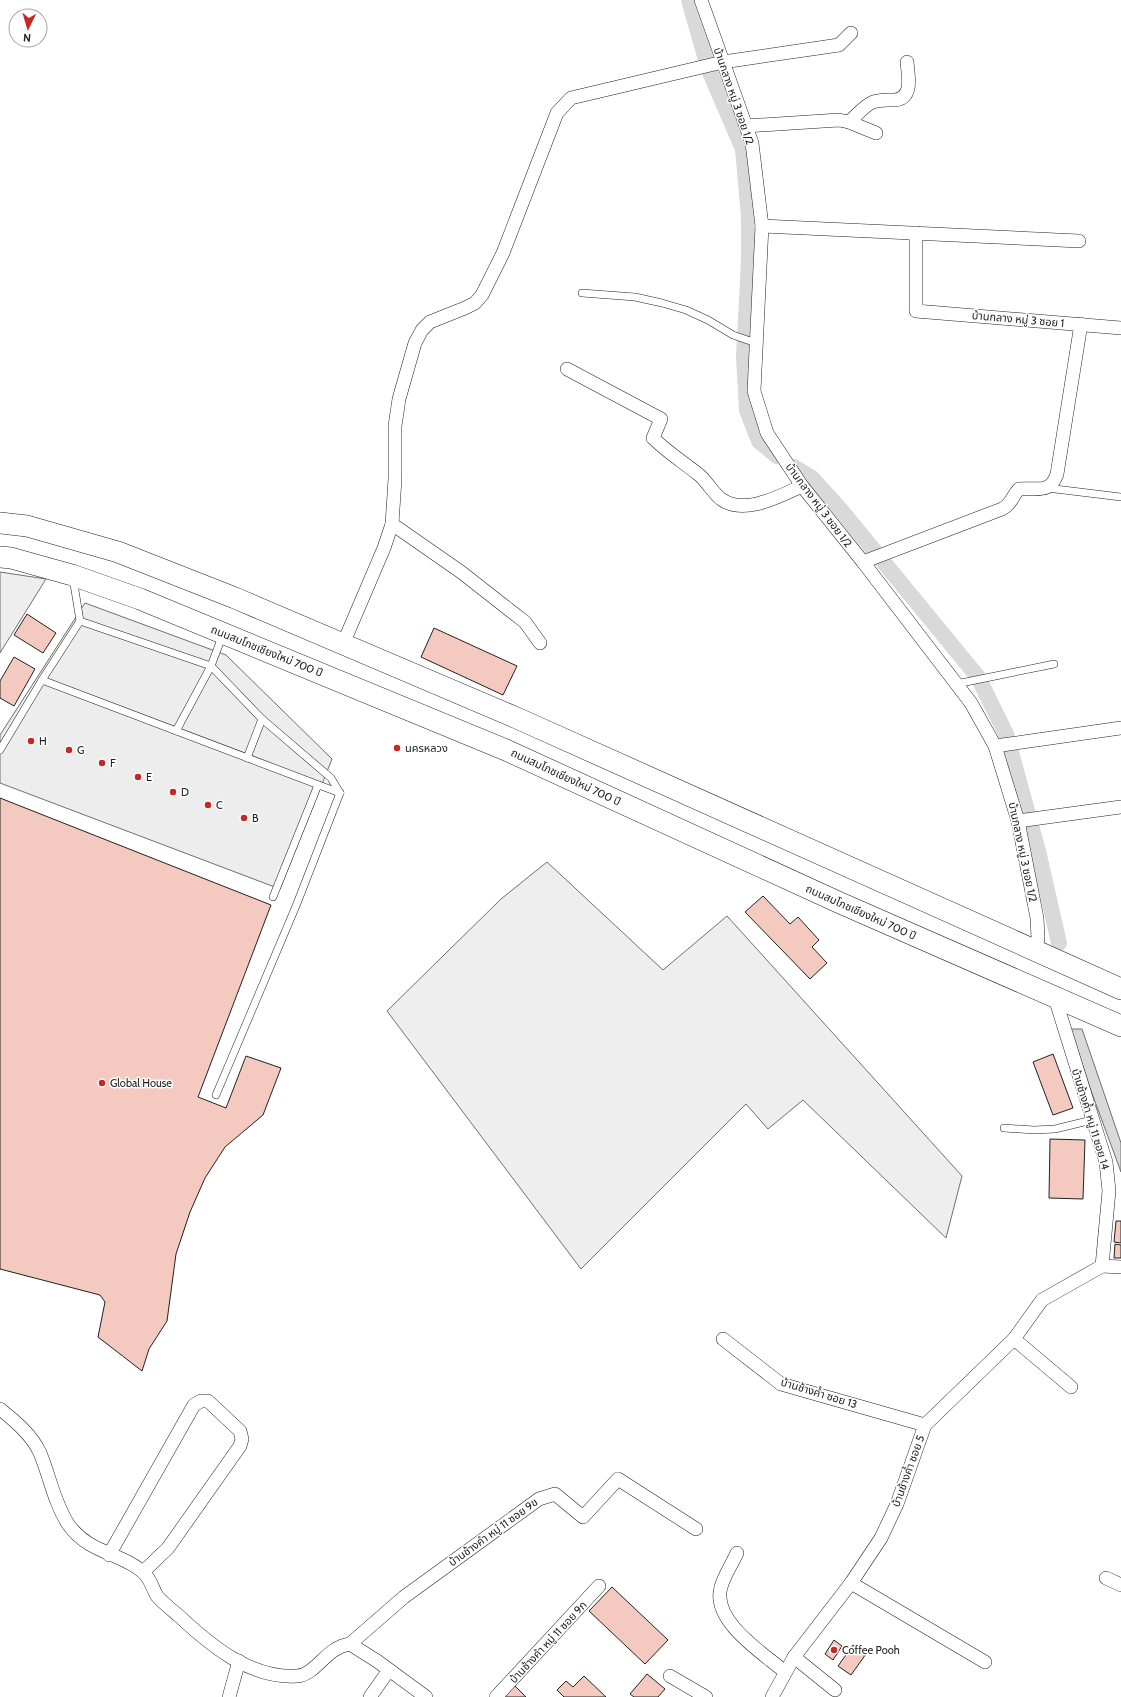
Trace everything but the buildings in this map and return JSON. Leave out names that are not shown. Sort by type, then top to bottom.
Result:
[{"type":"main road","points":[[0,523],[27,526],[118,552],[234,598],[519,719],[1121,989]]},
{"type":"main road","name":"ถนนสมโภชเชียงใหม่ 700 ปี","points":[[0,557],[11,558],[72,574],[140,599],[506,750],[838,902],[1121,1026]]},
{"type":"street","name":"บ้านกลาง หมู่ 3 ซอย 1/2","points":[[700,0],[752,143],[762,226],[752,341],[754,391],[767,433],[802,486],[863,562],[971,703],[995,746],[1018,821],[1037,918],[1038,938],[1036,952]]},
{"type":"street","points":[[343,644],[384,548],[392,524],[395,480],[395,426],[399,399],[415,343],[422,330],[430,322],[475,303],[482,295],[503,254],[557,113],[571,98],[723,62],[839,45],[851,33]]},
{"type":"street","points":[[849,122],[871,103],[881,100],[898,100],[905,96],[908,90],[907,62]]},
{"type":"street","points":[[746,126],[828,120],[849,122],[876,133]]},
{"type":"street","points":[[762,226],[1079,241]]},
{"type":"street","name":"บ้านกลาง หมู่ 3 ซอย 1","points":[[916,233],[916,311],[1121,328]]},
{"type":"street","points":[[863,562],[1009,506],[1015,493],[1019,489],[1046,488],[1054,483],[1057,474],[1081,324]]},
{"type":"street","points":[[567,369],[661,419],[653,438],[663,448],[700,475],[722,499],[732,503],[754,505],[774,499],[802,486]]},
{"type":"street","points":[[392,524],[461,572],[525,622],[540,643]]},
{"type":"street","points":[[995,746],[1121,728]]},
{"type":"street","points":[[1018,821],[1121,807]]},
{"type":"street","name":"บ้านช้างค้ำ หมู่ 11 ซอย 14","points":[[1055,998],[1106,1162],[1110,1191],[1102,1266]]},
{"type":"street","points":[[1102,1266],[1121,1267]]},
{"type":"street","name":"บ้านช้างค้ำ ซอย 5","points":[[774,1696],[794,1657],[851,1583],[881,1538],[897,1504],[925,1425],[1014,1339],[1042,1300],[1102,1266]]},
{"type":"street","name":"บ้านช้างค้ำ ซอย 13","points":[[723,1339],[781,1384],[925,1425]]},
{"type":"street","points":[[1014,1339],[1071,1387]]},
{"type":"street","points":[[109,1555],[194,1405],[201,1401],[208,1401],[240,1431],[242,1439],[240,1446],[168,1548],[143,1572]]},
{"type":"street","points":[[0,1409],[20,1426],[40,1452],[57,1502],[68,1523],[77,1535],[96,1549],[132,1564],[143,1572],[149,1578],[157,1595],[204,1639],[239,1661],[262,1672],[281,1676],[299,1676],[307,1674],[333,1650],[341,1645],[350,1644],[426,1697]]},
{"type":"street","name":"บ้านช้างคำ หมู่ 11 ซอย 9ข","points":[[350,1644],[404,1597],[539,1499],[555,1494],[583,1517],[618,1479],[696,1529]]},
{"type":"street","points":[[737,1554],[721,1587],[719,1596],[720,1606],[733,1628],[785,1672]]},
{"type":"street","points":[[1106,1578],[1121,1586]]},
{"type":"street","points":[[851,1583],[985,1662]]},
{"type":"street","name":"บ้านช้างคำ หมู่ 11 ซอย 9ก","points":[[496,1697],[599,1586]]},
{"type":"street","points":[[794,1657],[835,1690]]},
{"type":"street","points":[[229,1697],[239,1661]]},
{"type":"street","points":[[370,1697],[389,1670]]},
{"type":"street","points":[[670,1676],[706,1697]]},
{"type":"lane","points":[[582,292],[635,298],[662,303],[686,310],[733,334],[752,341]]},
{"type":"lane","points":[[1046,488],[1121,497]]},
{"type":"lane","points":[[0,750],[80,621],[72,574]]},
{"type":"lane","points":[[80,621],[211,666],[262,719],[330,778],[340,793]]},
{"type":"lane","points":[[176,731],[211,666],[223,633]]},
{"type":"lane","points":[[956,684],[1054,664]]},
{"type":"lane","points":[[42,680],[340,793]]},
{"type":"lane","points":[[247,758],[262,719]]},
{"type":"lane","points":[[274,897],[318,785]]},
{"type":"lane","points":[[216,1095],[296,906],[340,793]]},
{"type":"lane","points":[[1004,1128],[1034,1130],[1055,1129],[1092,1120]]},
{"type":"shaded area","points":[[0,572],[46,579],[0,653]]},
{"type":"shaded area","points":[[85,603],[226,655],[332,759],[280,889],[0,783],[0,735]]},
{"type":"shaded area","points":[[547,862],[663,970],[727,916],[962,1176],[946,1238],[803,1100],[768,1129],[746,1104],[581,1269],[387,1011],[501,899]]},
{"type":"shaded area","points":[[1071,1029],[1082,1029],[1121,1143],[1121,1172],[1090,1088]]},
{"type":"waterway","points":[[689,0],[709,70],[743,149],[749,217],[749,261],[744,357],[747,410],[759,441],[777,456]]},
{"type":"waterway","points":[[794,467],[812,478],[840,509],[978,677],[1006,734],[1038,851],[1059,943]]},
{"type":"place","name":"H","points":[[31,741]]},
{"type":"place","name":"นครหลวง","points":[[397,748]]},
{"type":"place","name":"G","points":[[69,750]]},
{"type":"place","name":"F","points":[[102,763]]},
{"type":"place","name":"E","points":[[138,777]]},
{"type":"place","name":"D","points":[[173,792]]},
{"type":"place","name":"C","points":[[208,805]]},
{"type":"place","name":"B","points":[[244,818]]},
{"type":"place","name":"Global House","points":[[102,1083]]},
{"type":"place","name":"Coffee Pooh","points":[[834,1650]]}]
